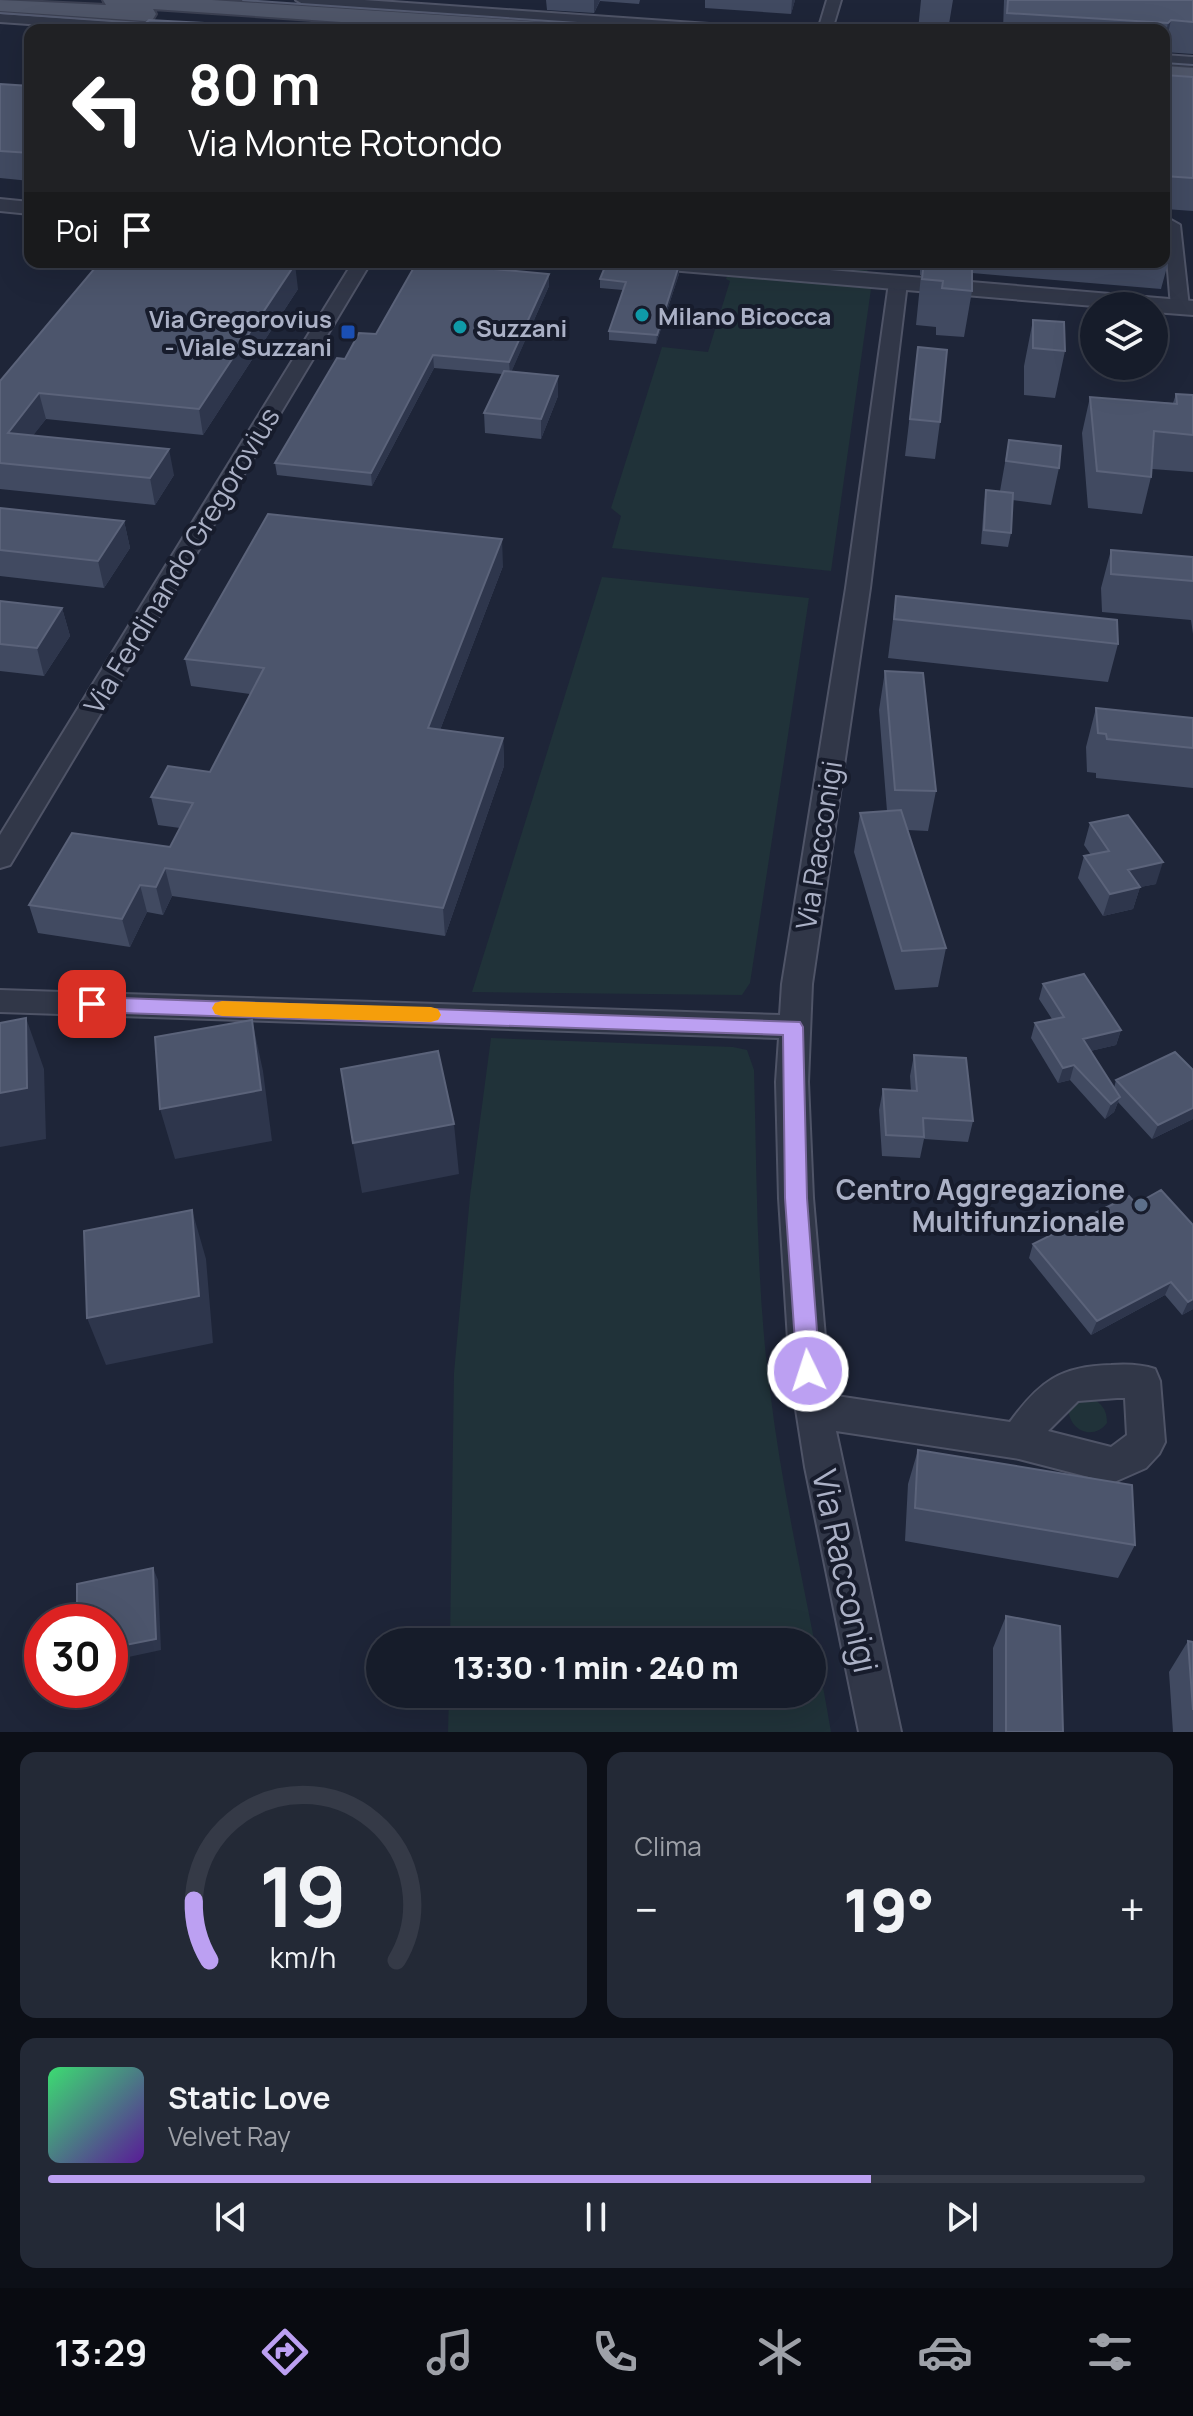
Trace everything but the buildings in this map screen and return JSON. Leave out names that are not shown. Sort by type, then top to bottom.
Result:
[{"type":"main road","points":[[114,0],[468,24]]},
{"type":"main road","points":[[0,4],[282,24]]},
{"type":"main road","points":[[1170,73],[1193,75]]},
{"type":"main road","points":[[1170,86],[1193,88]]},
{"type":"street","points":[[303,0],[652,24]]},
{"type":"street","points":[[522,15],[531,0]]},
{"type":"street","points":[[827,24],[834,0]]},
{"type":"street","points":[[0,18],[90,24]]},
{"type":"street","points":[[1170,60],[1193,62]]},
{"type":"street","points":[[0,205],[24,207]]},
{"type":"street","points":[[775,268],[898,283],[1187,307],[1175,225]]},
{"type":"street","name":"Via Ferdinando Gregorovius","points":[[0,858],[358,268]]},
{"type":"street","name":"Via Racconigi","points":[[880,1732],[814,1410],[797,1212],[793,1027],[799,969],[858,588],[898,283]]},
{"type":"street","points":[[0,1001],[793,1027]]},
{"type":"street","points":[[814,1410],[1019,1441]]},
{"type":"shaded area","points":[[730,268],[866,268],[872,282],[831,571],[612,548],[621,516],[611,508],[662,347],[708,352],[730,281],[726,279]]},
{"type":"shaded area","points":[[602,577],[809,598],[750,983],[742,995],[472,992]]},
{"type":"shaded area","points":[[491,1038],[747,1050],[754,1070],[765,1351],[783,1477],[811,1628],[450,1628],[454,1373],[470,1196]]},
{"type":"shaded area","points":[[1090,1397],[1103,1407],[1107,1423],[1093,1432],[1086,1432],[1070,1418],[1070,1401]]},
{"type":"shaded area","points":[[826,1705],[831,1732],[448,1732],[449,1708],[826,1708]]},
{"type":"tram line","points":[[243,0],[593,24]]},
{"type":"tram line","points":[[0,13],[154,24]]},
{"type":"tram line","points":[[1170,63],[1193,65]]},
{"type":"slow traffic","points":[[222,1008],[431,1015]]},
{"type":"place","name":"Milano Bicocca","points":[[642,315]]},
{"type":"place","name":"Suzzani","points":[[460,327]]},
{"type":"place","name":"Via Gregorovius - Viale Suzzani","points":[[348,332]]},
{"type":"place","name":"Centro Aggregazione Multifunzionale","points":[[1141,1205]]},
{"type":"route","points":[[92,1004],[793,1027],[796,1198],[808,1371]]}]
